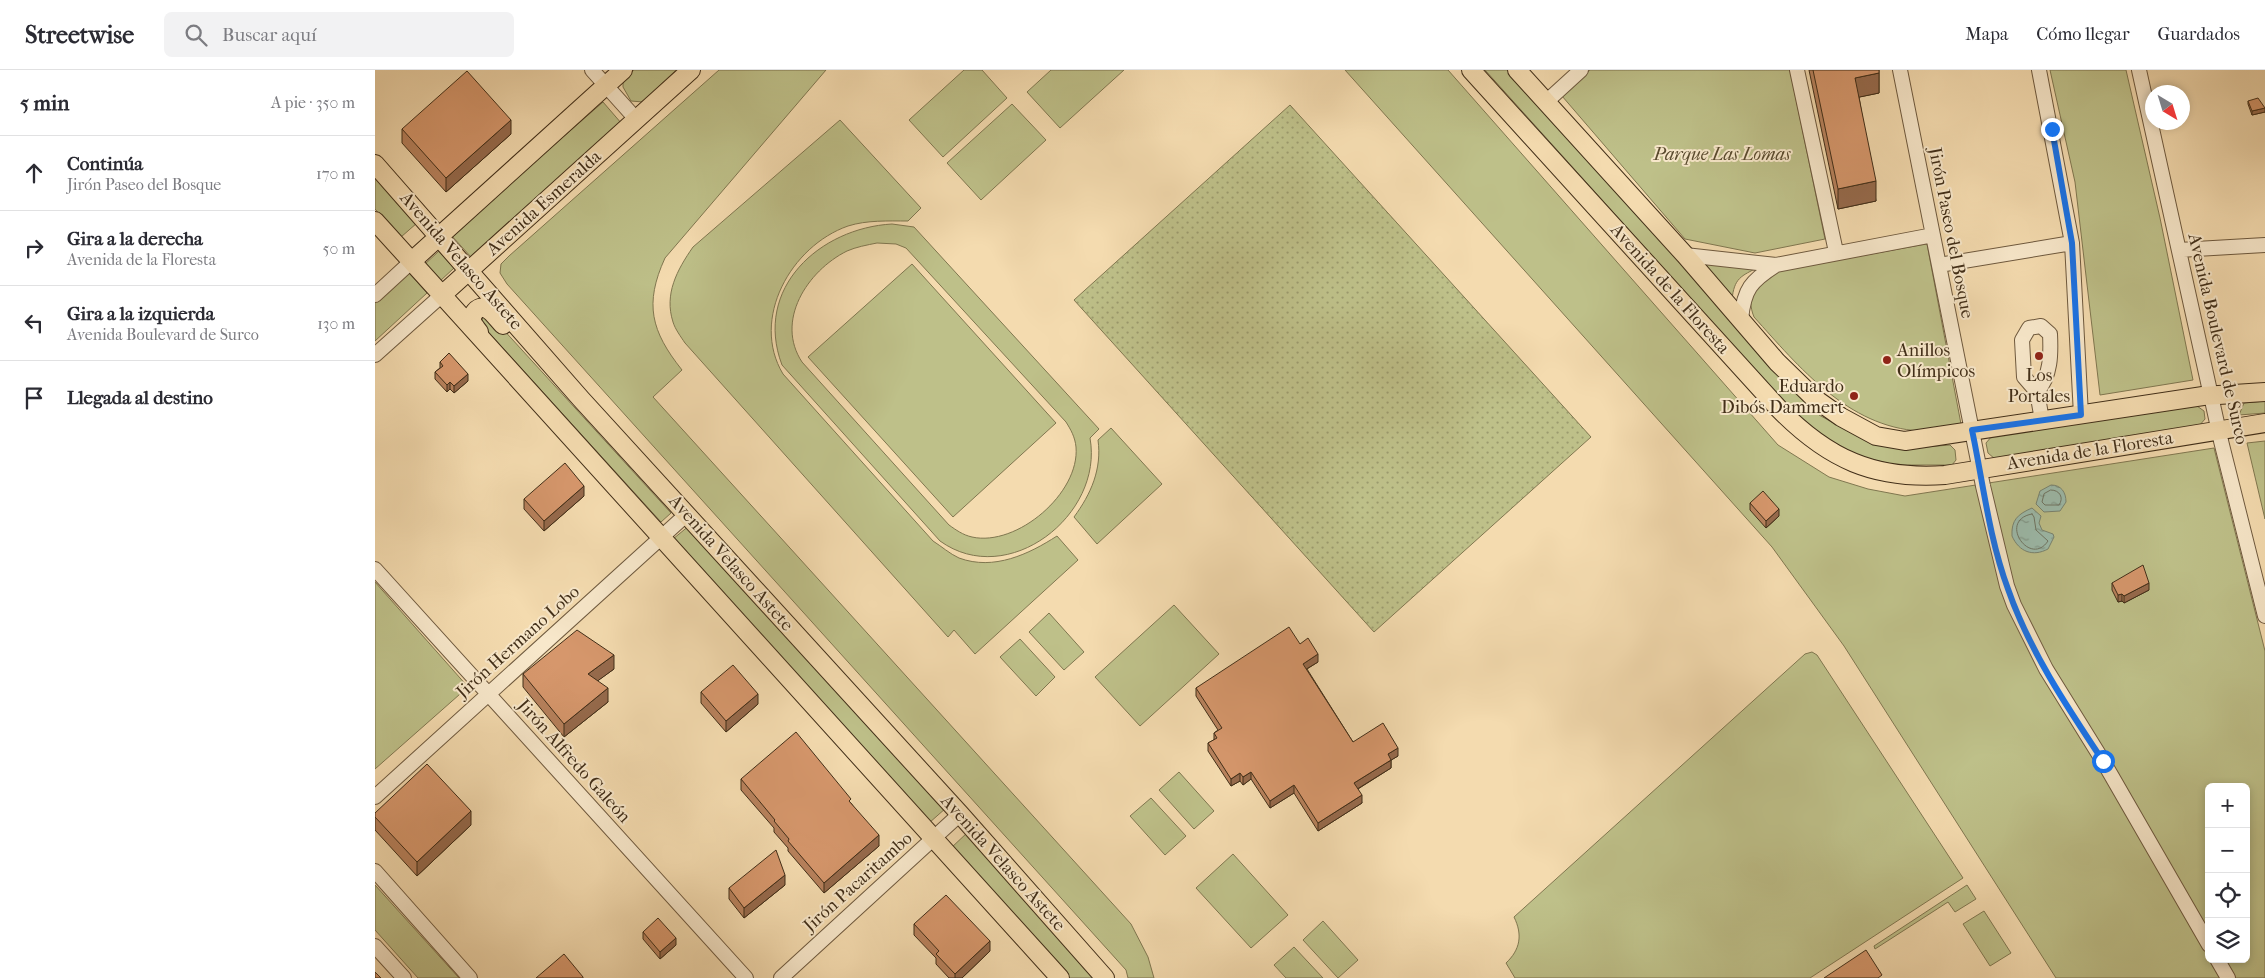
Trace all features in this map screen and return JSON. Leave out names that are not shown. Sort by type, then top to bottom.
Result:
[{"type":"main road","points":[[412,261],[623,70]]},
{"type":"main road","name":"Avenida Esmeralda","points":[[442,295],[691,70]]},
{"type":"main road","name":"Avenida de la Floresta","points":[[1471,70],[1779,410],[1816,443],[1852,461],[1884,472],[1910,476],[1928,476],[1980,470],[2265,423]]},
{"type":"main road","name":"Avenida de la Floresta","points":[[1517,70],[1685,255],[1777,362],[1814,398],[1841,417],[1876,436],[1905,441],[2212,395],[2265,392]]},
{"type":"main road","name":"Avenida Velasco Astete","points":[[375,164],[581,399],[960,814],[1105,978]]},
{"type":"main road","name":"Avenida Velasco Astete","points":[[375,221],[662,537],[933,840],[1060,978]]},
{"type":"main road","points":[[495,354],[472,322],[473,315],[480,308],[488,310],[581,399]]},
{"type":"street","points":[[592,70],[636,120]]},
{"type":"street","points":[[1546,102],[1581,70]]},
{"type":"street","points":[[1797,70],[1836,252]]},
{"type":"street","name":"Jirón Paseo del Bosque","points":[[1900,70],[1995,542],[2013,605],[2046,669],[2103,761],[2205,938]]},
{"type":"street","points":[[2039,70],[2072,243],[2081,415]]},
{"type":"street","name":"Avenida Boulevard de Surco","points":[[2139,70],[2219,430],[2265,616]]},
{"type":"street","name":"Avenida de la Floresta","points":[[1685,255],[1776,264],[1933,235]]},
{"type":"street","points":[[1939,265],[2072,243]]},
{"type":"street","points":[[2179,250],[2265,244]]},
{"type":"street","points":[[375,295],[412,261]]},
{"type":"street","name":"Avenida de la Floresta","points":[[1741,319],[1743,298],[1749,286],[1759,275],[1776,264]]},
{"type":"street","name":"Avenida Esmeralda","points":[[375,355],[442,295]]},
{"type":"street","points":[[2037,392],[2042,420]]},
{"type":"street","name":"Jirón Hermano Lobo","points":[[375,797],[687,514]]},
{"type":"street","name":"Jirón Alfredo Galeón","points":[[375,568],[746,978]]},
{"type":"street","name":"Jirón Pacaritambo","points":[[781,978],[960,814]]},
{"type":"street","points":[[375,871],[471,978]]},
{"type":"street","points":[[375,946],[404,978]]},
{"type":"street","points":[[2219,963],[2228,978]]},
{"type":"green space","points":[[634,70],[676,70],[643,102],[631,101],[623,87],[623,80]]},
{"type":"green space","points":[[719,70],[826,70],[665,258],[654,289],[654,317],[663,343],[682,370],[653,397],[1131,924],[1148,957],[1154,978],[1128,978],[1126,970],[507,284],[500,273],[501,264],[509,256]]},
{"type":"green space","points":[[964,70],[982,70],[1007,98],[943,157],[909,120]]},
{"type":"green space","points":[[1051,70],[1124,70],[1060,128],[1027,92]]},
{"type":"green space","points":[[1345,70],[1448,70],[1778,445],[1829,477],[1868,489],[1905,496],[2214,448],[2265,651],[2265,978],[2056,978],[1844,646],[1772,547]]},
{"type":"green space","points":[[1485,70],[1509,70],[1779,374],[1819,415],[1861,438],[1912,448],[1950,445],[1955,450],[1956,460],[1952,465],[1895,465],[1854,455],[1805,425]]},
{"type":"green space","name":"Parque Las Lomas","points":[[1590,70],[1790,70],[1825,239],[1755,253],[1685,239],[1562,96]]},
{"type":"green space","points":[[2050,70],[2126,70],[2160,218],[2193,380],[2100,395],[2075,182]]},
{"type":"green space","points":[[603,102],[622,124],[471,257],[451,235]]},
{"type":"green space","points":[[1012,104],[1046,140],[981,200],[947,163]]},
{"type":"green space","points":[[1290,105],[1591,437],[1374,632],[1074,300]]},
{"type":"green space","points":[[840,120],[921,208],[908,221],[870,222],[848,226],[827,236],[809,250],[794,267],[782,287],[774,308],[771,330],[774,353],[783,374],[933,541],[952,554],[972,562],[985,563],[1011,559],[1035,549],[1057,536],[1078,560],[975,654],[954,630],[948,637],[685,343],[673,322],[670,302],[671,292],[677,273],[693,247]]},
{"type":"green space","points":[[375,175],[417,223],[401,237],[375,209]]},
{"type":"green space","points":[[892,224],[914,227],[1099,429],[1090,438],[1090,467],[1082,493],[1067,517],[1046,537],[1021,550],[994,556],[967,554],[940,541],[782,365],[775,337],[777,311],[785,288],[799,267],[818,250],[840,237],[865,228]],"holes":[[[877,243],[896,244],[906,248],[1066,422],[1074,437],[1076,447],[1075,464],[1068,482],[1057,498],[1042,513],[1026,525],[1008,534],[990,538],[972,537],[963,534],[949,525],[802,362],[795,346],[792,330],[794,314],[799,299],[819,271],[847,251]]]},
{"type":"green space","points":[[1927,244],[1961,424],[1936,430],[1920,431],[1894,427],[1870,419],[1827,391],[1807,374],[1754,317],[1751,302],[1754,291],[1758,285],[1775,271]]},
{"type":"green space","points":[[439,251],[454,268],[439,282],[424,265]]},
{"type":"green space","points":[[1701,263],[1759,267],[1739,279],[1732,300]]},
{"type":"green space","points":[[912,264],[1056,423],[953,517],[808,357]]},
{"type":"green space","points":[[408,272],[427,293],[375,341],[375,302]]},
{"type":"green space","points":[[490,315],[671,513],[661,522],[481,324],[483,316]]},
{"type":"green space","points":[[2265,401],[2265,413],[2239,415],[2244,403]]},
{"type":"green space","points":[[2197,406],[2204,411],[2205,419],[2199,426],[1995,459],[1988,453],[1986,443],[1992,436]]},
{"type":"green space","points":[[1111,428],[1162,484],[1097,544],[1074,517],[1094,481],[1099,451],[1098,440]]},
{"type":"green space","points":[[2265,441],[2265,519],[2247,443]]},
{"type":"green space","points":[[690,525],[946,808],[929,823],[673,539]]},
{"type":"green space","points":[[375,582],[468,687],[375,769]]},
{"type":"green space","points":[[1174,605],[1219,654],[1140,726],[1095,677]]},
{"type":"green space","points":[[1049,613],[1084,652],[1064,670],[1029,632]]},
{"type":"green space","points":[[1020,639],[1055,677],[1036,696],[1000,657]]},
{"type":"green space","points":[[1812,652],[1817,655],[1963,878],[1810,978],[1515,978],[1506,963],[1511,958],[1519,942],[1519,930],[1514,917],[1805,654]]},
{"type":"green space","points":[[1179,772],[1214,811],[1194,829],[1159,790]]},
{"type":"green space","points":[[1151,798],[1186,836],[1165,855],[1130,816]]},
{"type":"green space","points":[[968,832],[1095,978],[1069,978],[951,848]]},
{"type":"green space","points":[[1233,854],[1288,915],[1251,948],[1196,888]]},
{"type":"green space","points":[[375,885],[459,978],[418,978],[375,930]]},
{"type":"green space","points":[[1967,885],[1976,899],[1955,912],[1948,902],[1875,949],[1874,946]]},
{"type":"green space","points":[[1984,911],[2011,953],[1990,966],[1963,924]]},
{"type":"green space","points":[[1323,921],[1358,960],[1338,978],[1303,940]]},
{"type":"green space","points":[[1294,947],[1323,978],[1286,978],[1274,965]]},
{"type":"water","points":[[2051,485],[2058,486],[2062,490],[2066,502],[2060,511],[2044,512],[2036,504],[2040,491]]},
{"type":"water","points":[[2032,508],[2041,516],[2039,523],[2042,530],[2053,534],[2054,537],[2048,549],[2037,553],[2027,552],[2018,546],[2012,536],[2016,518]]},
{"type":"building","points":[[1813,70],[1879,70],[1879,73],[1855,78],[1876,181],[1838,189]]},
{"type":"building","points":[[467,71],[511,120],[446,178],[402,129]]},
{"type":"building","points":[[2258,98],[2265,108],[2252,111],[2248,101]]},
{"type":"building","points":[[449,353],[468,374],[454,386],[450,382],[447,385],[435,372],[443,366],[440,362]]},
{"type":"building","points":[[565,463],[584,486],[544,521],[524,499]]},
{"type":"building","points":[[1763,491],[1779,509],[1766,521],[1750,503]]},
{"type":"building","points":[[2143,565],[2149,583],[2124,596],[2122,594],[2118,595],[2112,583]]},
{"type":"building","points":[[1289,627],[1300,644],[1308,638],[1318,654],[1303,664],[1353,742],[1383,723],[1398,748],[1388,754],[1391,760],[1354,783],[1362,795],[1318,823],[1294,785],[1270,801],[1251,772],[1243,777],[1240,773],[1231,779],[1208,743],[1217,738],[1214,733],[1222,728],[1196,688]]},
{"type":"building","points":[[577,630],[614,655],[588,674],[608,688],[564,724],[523,674]]},
{"type":"building","points":[[733,665],[758,694],[726,721],[701,692]]},
{"type":"building","points":[[796,732],[851,799],[849,801],[879,835],[824,883],[788,841],[789,839],[775,820],[741,779]]},
{"type":"building","points":[[427,764],[471,811],[417,862],[375,817],[375,813]]},
{"type":"building","points":[[776,850],[785,875],[744,908],[729,888]]},
{"type":"building","points":[[946,895],[990,941],[955,974],[936,954],[939,951],[914,924]]},
{"type":"building","points":[[658,918],[676,938],[660,952],[643,932]]},
{"type":"building","points":[[1866,950],[1882,975],[1878,978],[1824,978]]},
{"type":"building","points":[[564,954],[583,978],[536,978]]},
{"type":"building","points":[[375,972],[381,978],[375,978]]},
{"type":"place","name":"Los Portales","points":[[2039,356]]},
{"type":"place","name":"Anillos Olímpicos","points":[[1887,360]]},
{"type":"place","name":"Eduardo Dibós Dammert","points":[[1854,396]]},
{"type":"route","points":[[2052,129],[2072,243],[2081,415],[1972,430],[1995,542],[2013,605],[2046,669],[2103,761]]}]
